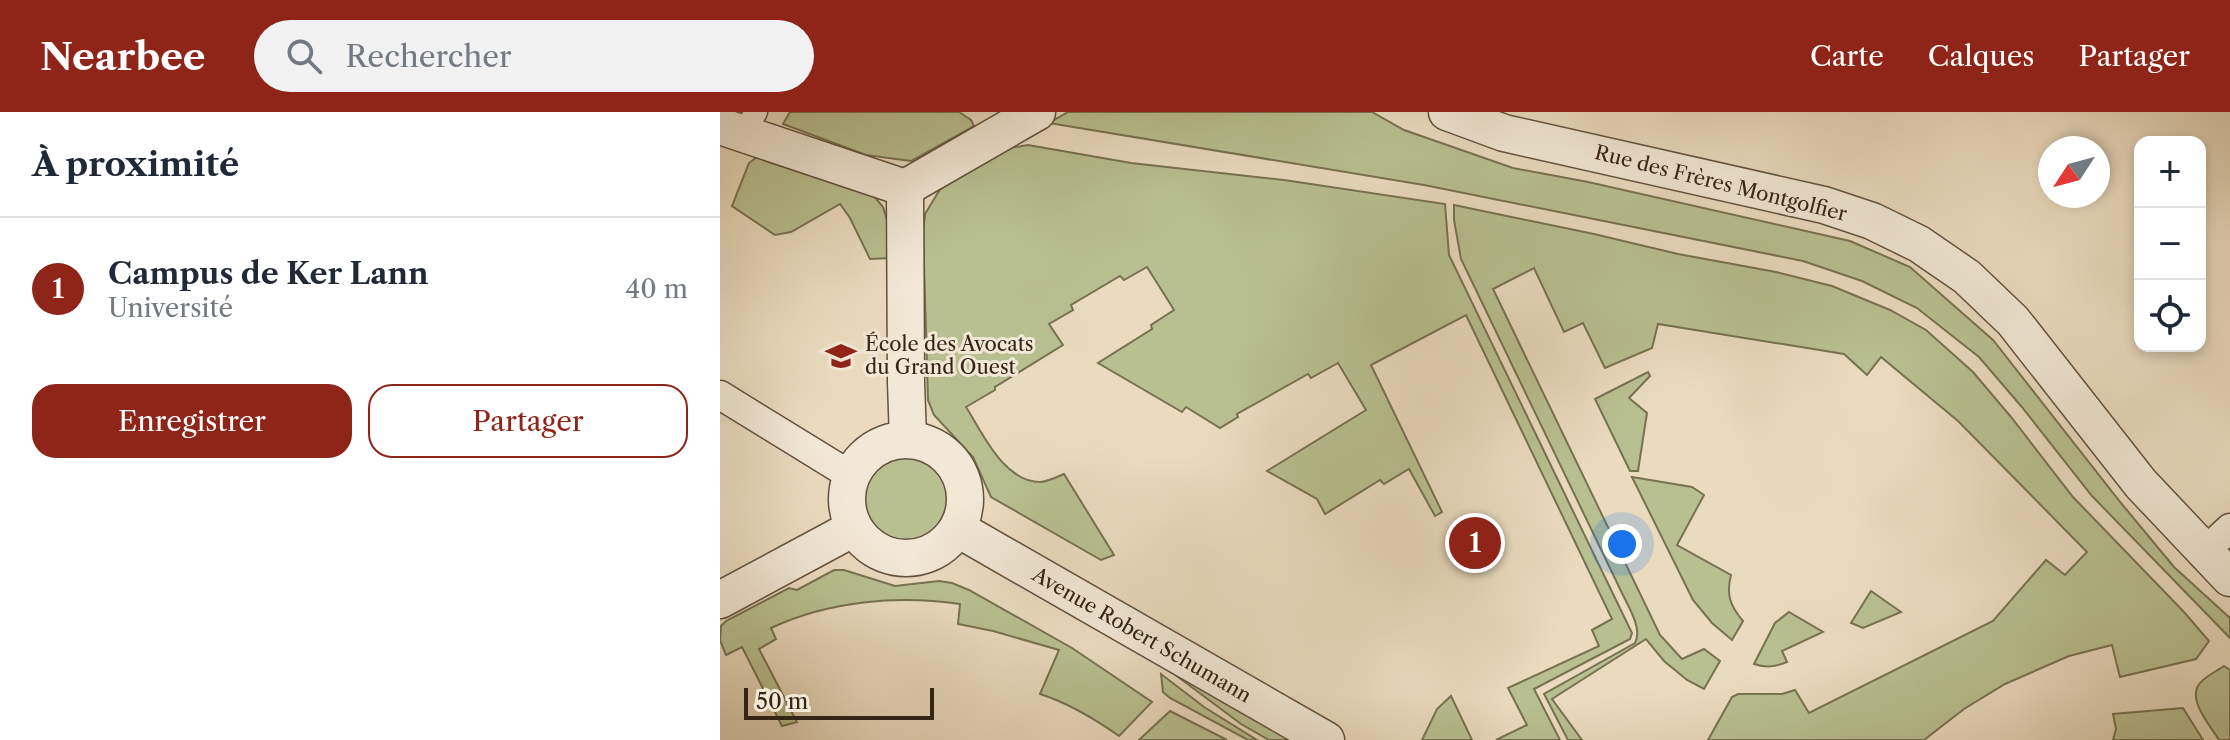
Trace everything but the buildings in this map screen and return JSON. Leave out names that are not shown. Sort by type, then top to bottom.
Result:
[{"type":"street","points":[[905,188],[1037,112]]},
{"type":"street","name":"Rue des Frères Montgolfier","points":[[1447,112],[1504,133],[1824,205],[1872,221],[1919,244],[1967,277],[2013,321],[2141,484],[2230,578]]},
{"type":"street","points":[[740,124],[905,188]]},
{"type":"street","points":[[905,188],[908,439]]},
{"type":"street","points":[[720,395],[850,475]]},
{"type":"street","points":[[908,439],[937,448],[949,458],[964,484],[966,500],[958,529],[948,541],[936,551],[906,559],[876,550],[864,541],[848,513],[847,498],[850,475],[865,456],[893,441],[908,439]]},
{"type":"street","points":[[720,600],[854,528]]},
{"type":"street","points":[[2204,552],[2230,528]]},
{"type":"street","name":"Avenue Robert Schumann","points":[[958,529],[1326,740]]},
{"type":"green space","points":[[790,112],[959,112],[974,126],[911,161],[866,155],[783,124]]},
{"type":"green space","points":[[1068,112],[1372,112],[1404,130],[1513,168],[1850,241],[1910,267],[1993,340],[2174,567],[2230,618],[2230,638],[2092,496],[1979,357],[1917,308],[1862,281],[1803,261],[1424,185],[1049,123]]},
{"type":"green space","points":[[1028,145],[1131,163],[1284,180],[1445,204],[1449,255],[1632,633],[1630,639],[1534,689],[1560,740],[1496,740],[1527,725],[1508,688],[1599,646],[1592,630],[1612,619],[1466,315],[1371,365],[1442,512],[1435,516],[1409,469],[1384,484],[1380,480],[1325,514],[1317,499],[1267,471],[1366,410],[1338,363],[1311,378],[1308,374],[1237,414],[1238,417],[1220,428],[1186,407],[1182,412],[1098,363],[1152,329],[1151,325],[1174,310],[1147,267],[1124,280],[1120,276],[1071,305],[1073,310],[1049,324],[1063,345],[966,407],[987,442],[1016,474],[1040,482],[1064,474],[1114,555],[1101,560],[991,497],[973,457],[934,415],[928,400],[923,231],[925,214],[942,186],[1009,148]]},
{"type":"green space","points":[[762,153],[869,190],[883,207],[890,229],[891,258],[870,259],[840,204],[791,232],[775,235],[732,206],[749,163]]},
{"type":"green space","points":[[1454,205],[1832,286],[1890,310],[1926,330],[1973,372],[2073,497],[2209,641],[2196,659],[2120,677],[2112,645],[2069,656],[2005,684],[1964,709],[1924,740],[1708,740],[1732,697],[1738,694],[1782,694],[1795,690],[1809,713],[1993,621],[2046,560],[2065,575],[2087,552],[1958,421],[1881,357],[1867,375],[1844,354],[1658,324],[1652,348],[1605,368],[1583,323],[1564,332],[1534,268],[1493,289],[1660,635],[1682,659],[1704,649],[1720,661],[1704,689],[1664,661],[1646,639],[1552,699],[1582,740],[1568,740],[1544,694],[1635,643],[1636,624],[1461,259]]},
{"type":"green space","points":[[1648,372],[1650,376],[1629,398],[1647,413],[1638,471],[1630,471],[1595,399]]},
{"type":"green space","points":[[898,454],[916,454],[932,461],[945,474],[952,490],[952,508],[945,524],[932,537],[916,544],[898,544],[882,537],[869,524],[862,508],[862,490],[869,474],[882,461]]},
{"type":"green space","points":[[1632,477],[1692,487],[1704,495],[1677,545],[1731,575],[1730,600],[1743,621],[1732,640],[1712,623],[1693,600]]},
{"type":"green space","points":[[834,570],[844,570],[895,586],[939,581],[969,590],[1072,648],[1152,702],[1119,736],[1081,712],[1040,694],[1059,650],[958,624],[960,604],[912,600],[864,602],[816,612],[771,628],[776,639],[759,649],[797,722],[782,726],[742,647],[726,655],[720,640],[721,626],[789,588],[797,590]]},
{"type":"green space","points":[[1871,591],[1901,612],[1863,628],[1851,623]]},
{"type":"green space","points":[[1789,612],[1823,632],[1782,651],[1787,662],[1770,666],[1754,664],[1775,623]]},
{"type":"green space","points":[[1158,662],[1305,740],[1269,740],[1241,724]]},
{"type":"green space","points":[[2224,666],[2230,670],[2230,740],[2219,740],[2200,711],[2196,695],[2202,681]]},
{"type":"green space","points":[[1161,674],[1204,707],[1257,740],[1248,740],[1170,698],[1163,692]]},
{"type":"green space","points":[[1451,696],[1472,740],[1422,740],[1437,709]]},
{"type":"green space","points":[[2183,708],[2203,740],[2113,740],[2116,729],[2113,714]]},
{"type":"green space","points":[[1170,711],[1227,740],[1139,740]]},
{"type":"place","name":"École des Avocats du Grand Ouest","points":[[841,356]]},
{"type":"place","name":"Campus de Ker Lann","points":[[1475,543]]}]
